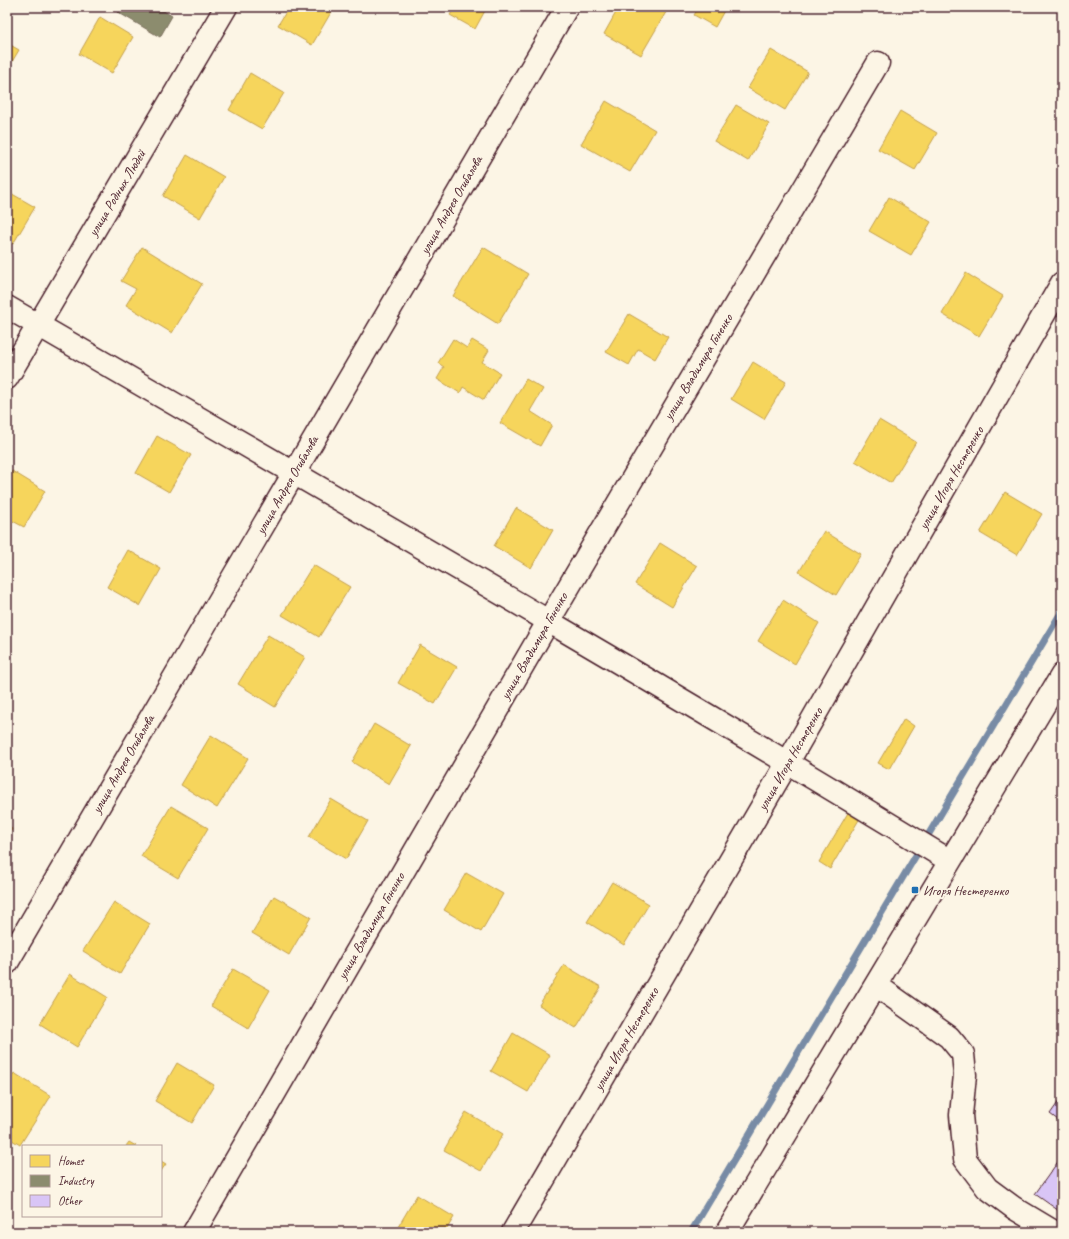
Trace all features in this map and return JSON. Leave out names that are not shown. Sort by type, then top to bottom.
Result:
[{"type":"street","name":"улица Родных Людей","points":[[7,378],[226,7]]},
{"type":"street","name":"улица Андрея Огибалова","points":[[7,963],[567,7]]},
{"type":"street","name":"улица Владимира Гоненко","points":[[194,1232],[548,622],[878,62]]},
{"type":"street","name":"улица Игоря Нестеренко","points":[[513,1232],[788,762],[1062,284]]},
{"type":"street","points":[[7,307],[788,762],[950,861]]},
{"type":"street","points":[[727,1232],[1062,675]]},
{"type":"street","points":[[876,984],[949,1037],[963,1054],[965,1075],[961,1115],[965,1159],[987,1188],[1014,1208],[1054,1232]]},
{"type":"building: Homes","points":[[289,7],[331,7],[333,9],[312,45],[278,25]]},
{"type":"building: Homes","points":[[455,7],[487,7],[475,29],[450,15]]},
{"type":"building: Homes","points":[[619,7],[669,7],[641,55],[604,34]]},
{"type":"building: Homes","points":[[699,7],[726,7],[715,27],[694,15]]},
{"type":"building: Homes","points":[[100,17],[133,37],[112,73],[79,54]]},
{"type":"building: Homes","points":[[7,43],[19,50],[7,70]]},
{"type":"building: Homes","points":[[771,50],[808,72],[785,110],[748,88]]},
{"type":"building: Homes","points":[[250,73],[284,93],[262,129],[229,110]]},
{"type":"building: Homes","points":[[606,101],[655,130],[630,172],[581,144]]},
{"type":"building: Homes","points":[[736,105],[769,124],[748,161],[714,141]]},
{"type":"building: Homes","points":[[900,111],[937,133],[915,170],[878,149]]},
{"type":"building: Homes","points":[[187,155],[224,177],[200,218],[163,196]]},
{"type":"building: Homes","points":[[7,191],[35,207],[13,244],[7,240]]},
{"type":"building: Homes","points":[[889,197],[931,222],[911,255],[869,231]]},
{"type":"building: Homes","points":[[142,247],[202,284],[172,333],[126,305],[136,289],[121,281]]},
{"type":"building: Homes","points":[[483,247],[528,274],[498,324],[453,296]]},
{"type":"building: Homes","points":[[966,273],[1003,296],[979,336],[942,314]]},
{"type":"building: Homes","points":[[629,314],[668,337],[655,359],[638,349],[629,365],[606,352]]},
{"type":"building: Homes","points":[[453,339],[467,348],[472,340],[489,350],[482,362],[500,373],[484,400],[463,387],[460,393],[437,379],[444,367],[438,363]]},
{"type":"building: Homes","points":[[753,362],[786,382],[764,419],[731,399]]},
{"type":"building: Homes","points":[[526,379],[543,389],[530,411],[552,425],[540,446],[500,423]]},
{"type":"building: Homes","points":[[879,420],[916,442],[891,483],[855,461]]},
{"type":"building: Homes","points":[[157,436],[191,455],[169,492],[136,473]]},
{"type":"building: Homes","points":[[12,471],[45,491],[24,527],[7,518],[7,480]]},
{"type":"building: Homes","points":[[1005,492],[1042,514],[1017,555],[980,533]]},
{"type":"building: Homes","points":[[516,508],[553,530],[531,568],[494,546]]},
{"type":"building: Homes","points":[[824,531],[861,554],[836,595],[799,572]]},
{"type":"building: Homes","points":[[660,543],[697,566],[672,607],[635,584]]},
{"type":"building: Homes","points":[[128,550],[161,569],[140,606],[107,587]]},
{"type":"building: Homes","points":[[313,565],[350,587],[319,637],[282,615]]},
{"type":"building: Homes","points":[[783,600],[819,623],[795,664],[758,641]]},
{"type":"building: Homes","points":[[268,635],[305,657],[275,707],[238,684]]},
{"type":"building: Homes","points":[[420,645],[457,667],[435,704],[398,683]]},
{"type":"building: Homes","points":[[904,719],[914,726],[889,769],[878,763]]},
{"type":"building: Homes","points":[[374,724],[411,746],[389,784],[352,762]]},
{"type":"building: Homes","points":[[211,735],[248,758],[217,808],[181,785]]},
{"type":"building: Homes","points":[[331,799],[368,821],[346,859],[309,837]]},
{"type":"building: Homes","points":[[171,806],[208,828],[178,878],[141,856]]},
{"type":"building: Homes","points":[[849,811],[860,818],[830,869],[819,862]]},
{"type":"building: Homes","points":[[7,825],[12,829],[7,838]]},
{"type":"building: Homes","points":[[466,873],[503,894],[481,932],[444,910]]},
{"type":"building: Homes","points":[[612,882],[649,904],[624,945],[587,922]]},
{"type":"building: Homes","points":[[274,896],[311,917],[289,955],[252,933]]},
{"type":"building: Homes","points":[[114,902],[150,924],[120,974],[83,951]]},
{"type":"building: Homes","points":[[564,965],[601,987],[576,1028],[539,1005]]},
{"type":"building: Homes","points":[[233,969],[270,990],[248,1028],[211,1006]]},
{"type":"building: Homes","points":[[70,974],[107,997],[77,1047],[40,1024]]},
{"type":"building: Homes","points":[[513,1033],[550,1055],[528,1092],[491,1071]]},
{"type":"building: Homes","points":[[177,1063],[214,1085],[192,1123],[155,1101]]},
{"type":"building: Homes","points":[[14,1073],[51,1096],[20,1145],[7,1137],[7,1084]]},
{"type":"building: Homes","points":[[466,1112],[503,1134],[481,1171],[444,1150]]},
{"type":"building: Homes","points":[[129,1142],[134,1145],[127,1145]]},
{"type":"building: Homes","points":[[162,1162],[166,1164],[162,1170]]},
{"type":"building: Homes","points":[[417,1195],[454,1217],[445,1232],[395,1232]]},
{"type":"building: Industry","points":[[109,7],[157,7],[172,16],[160,37]]},
{"type":"building: Other","points":[[1062,1097],[1062,1123],[1050,1114]]},
{"type":"building: Other","points":[[1062,1156],[1062,1213],[1035,1194]]},
{"type":"waterway","points":[[691,1232],[1062,611]]},
{"type":"place","name":"Игоря Нестеренко","points":[[915,890]]}]
